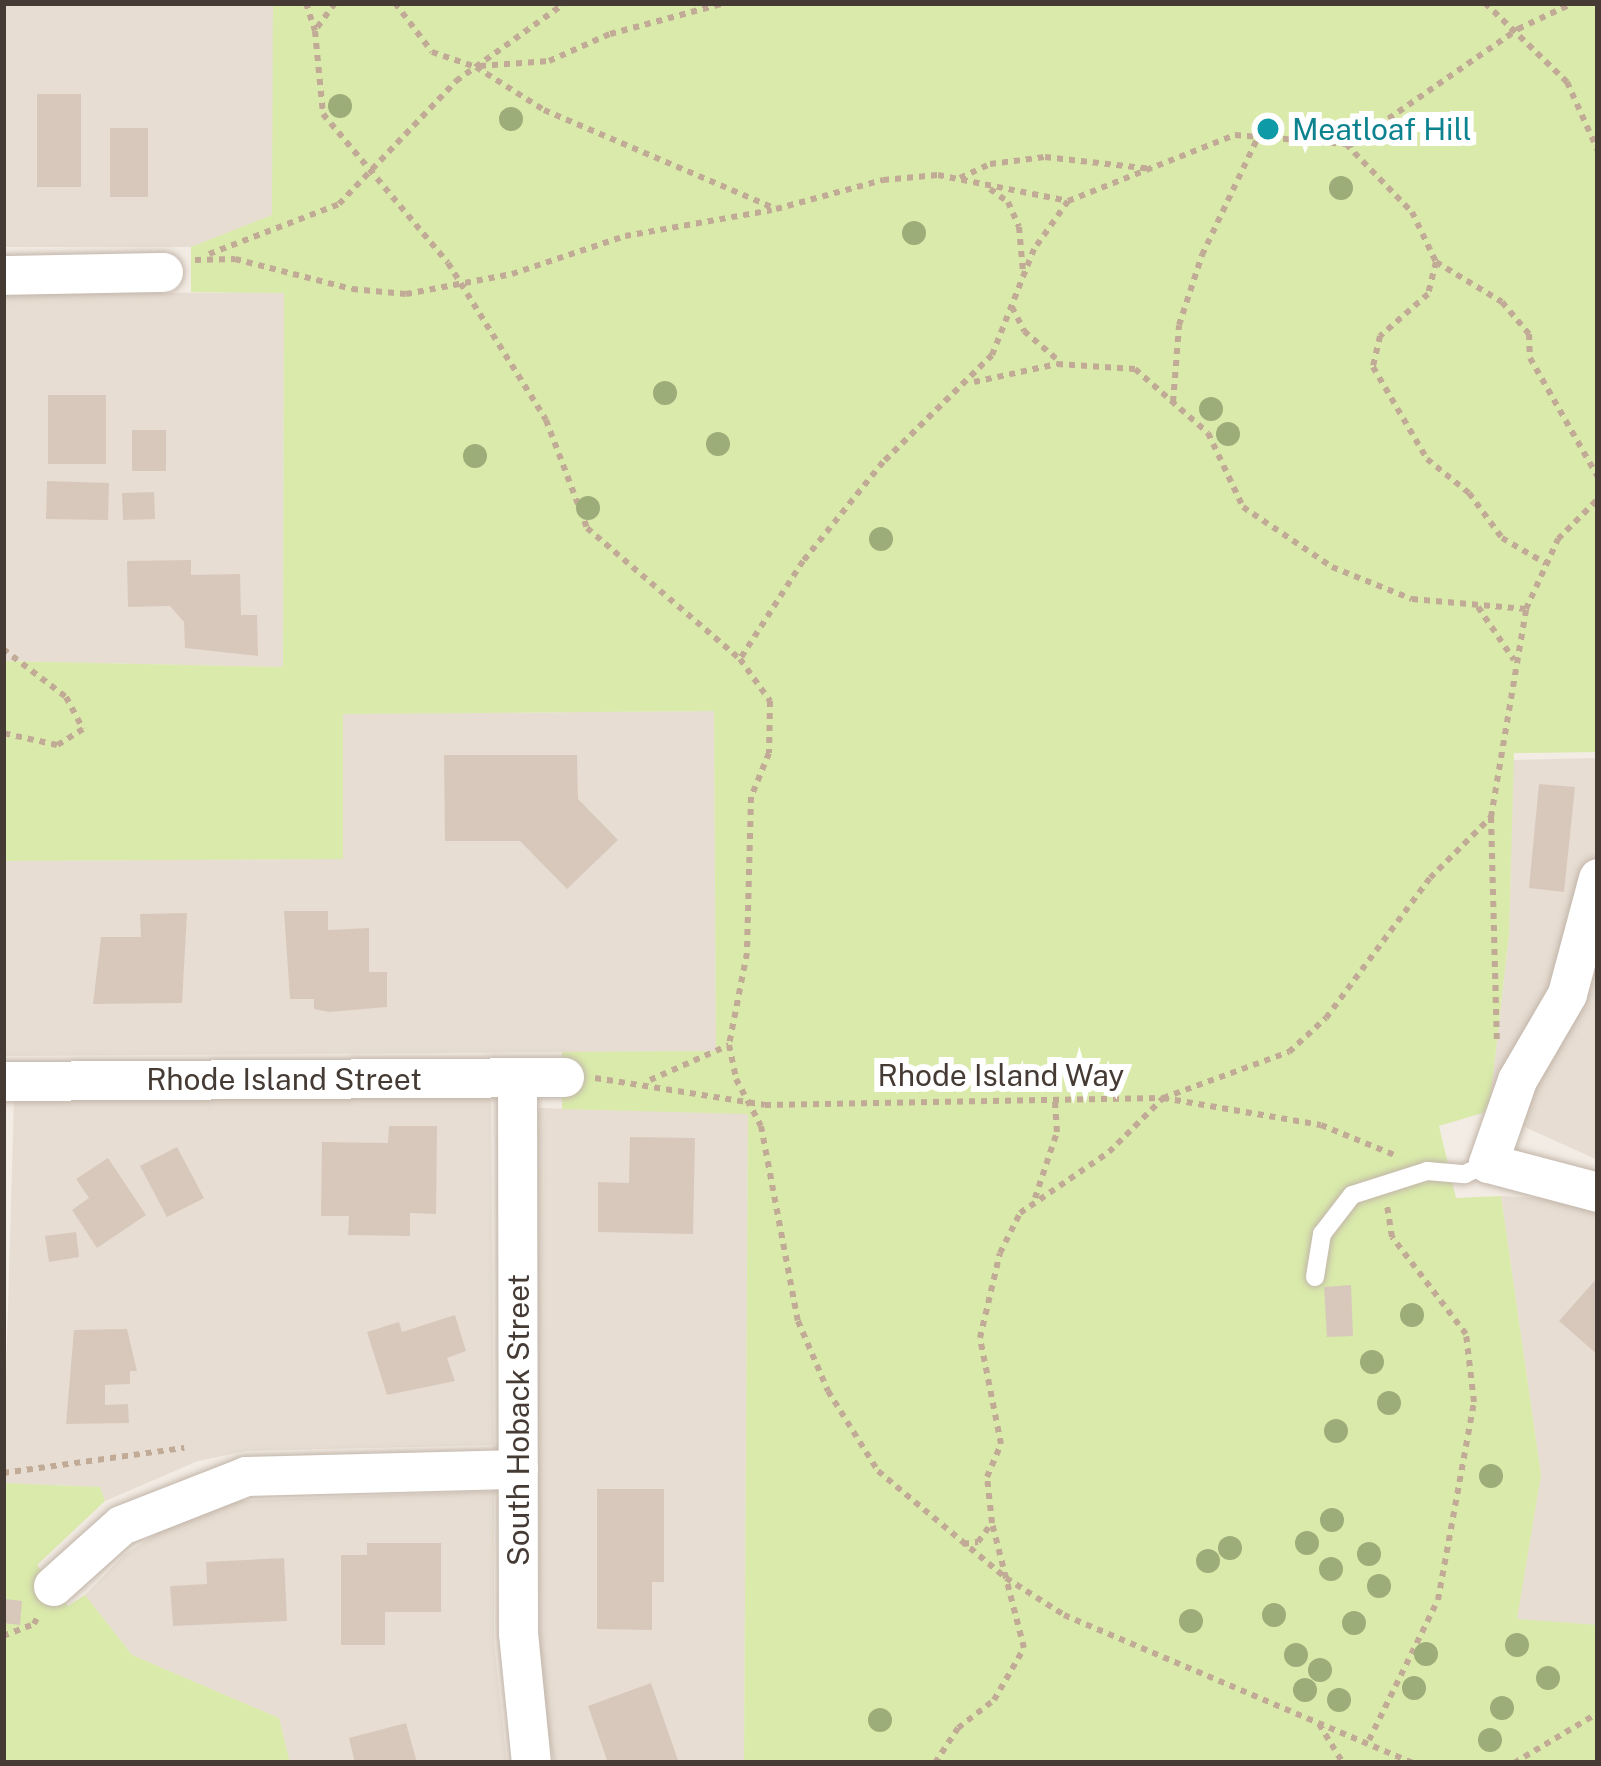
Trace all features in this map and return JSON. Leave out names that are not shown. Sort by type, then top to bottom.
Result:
[{"type":"street","points":[[3,274],[163,272]]},
{"type":"street","points":[[1598,878],[1567,994],[1517,1080],[1489,1163],[1598,1192]]},
{"type":"street","name":"South Hoback Street","points":[[517,1077],[519,1655],[531,1763]]},
{"type":"street","name":"Rhode Island Street","points":[[3,1081],[565,1077]]},
{"type":"street","points":[[3,1081],[3,1103]]},
{"type":"street","points":[[53,1586],[121,1525],[246,1476],[518,1469]]},
{"type":"lane","points":[[1315,1277],[1322,1234],[1352,1195],[1426,1171],[1465,1174],[1489,1163]]},
{"type":"path","points":[[306,3],[315,32],[323,114],[462,287],[546,420],[587,528],[740,659],[770,701],[769,753],[751,796],[747,953],[729,1045],[751,1102],[788,1289],[828,1391],[878,1471],[1006,1578],[1096,1630],[1369,1740],[1413,1763]]},
{"type":"path","points":[[315,32],[335,3]]},
{"type":"path","points":[[395,3],[432,52],[476,67],[544,110],[776,209]]},
{"type":"path","points":[[163,272],[339,204],[374,174],[409,124],[476,67],[565,3]]},
{"type":"path","points":[[476,67],[549,61],[610,34],[725,3]]},
{"type":"path","points":[[1485,3],[1518,29],[1567,82],[1598,151]]},
{"type":"path","points":[[1348,147],[1518,29],[1573,3]]},
{"type":"path","points":[[1173,402],[1179,325],[1202,255],[1261,131]]},
{"type":"path","points":[[206,256],[380,293],[462,287],[625,236],[776,209],[883,180],[956,180],[1068,201],[1261,131],[1294,142],[1318,139],[1348,147],[1412,212],[1436,262],[1502,302],[1529,334],[1530,358],[1598,476]]},
{"type":"path","points":[[956,180],[990,164],[1045,158],[1154,169]]},
{"type":"path","points":[[987,187],[1008,202],[1019,226],[1023,274]]},
{"type":"path","points":[[740,659],[803,561],[883,462],[970,383],[1012,307],[1023,274],[1068,201]]},
{"type":"path","points":[[1436,262],[1428,294],[1380,336],[1373,367],[1426,459],[1469,493],[1502,538],[1547,564]]},
{"type":"path","points":[[1012,307],[1024,331],[1063,364]]},
{"type":"path","points":[[970,383],[1063,364],[1135,369],[1208,433],[1243,507],[1314,555],[1412,599],[1526,610]]},
{"type":"path","points":[[1517,1080],[1497,1057],[1491,817],[1526,610],[1558,539],[1598,499]]},
{"type":"path","points":[[1476,604],[1515,662]]},
{"type":"path","points":[[3,649],[66,697],[83,729],[57,745],[3,733]]},
{"type":"path","points":[[1034,1201],[1108,1152],[1163,1098],[1288,1052],[1326,1018],[1430,878],[1491,817]]},
{"type":"path","points":[[647,1081],[729,1045]]},
{"type":"path","name":"Rhode Island Way","points":[[565,1077],[647,1081],[751,1102],[1163,1098],[1321,1125],[1426,1171]]},
{"type":"path","points":[[935,1763],[958,1728],[994,1700],[1024,1648],[992,1523],[987,1477],[1001,1444],[980,1338],[1000,1253],[1034,1201],[1058,1132],[1055,1102]]},
{"type":"path","points":[[1369,1740],[1438,1600],[1474,1402],[1466,1334],[1392,1237],[1386,1196],[1426,1171]]},
{"type":"path","points":[[3,1473],[184,1448]]},
{"type":"path","points":[[963,1544],[978,1542],[992,1523]]},
{"type":"path","points":[[1514,1763],[1598,1714]]},
{"type":"path","points":[[1317,1721],[1342,1763]]},
{"type":"shaded area","points":[[3,3],[273,3],[273,215],[191,247],[3,247]]},
{"type":"shaded area","points":[[284,292],[283,667],[3,661],[3,294]]},
{"type":"shaded area","points":[[714,711],[716,1051],[4,1056],[3,861],[343,859],[343,714]]},
{"type":"shaded area","points":[[1598,758],[1598,1160],[1489,1111],[1509,934],[1513,760]]},
{"type":"shaded area","points":[[491,1097],[494,1445],[246,1451],[198,1461],[105,1501],[99,1487],[3,1483],[14,1099]]},
{"type":"shaded area","points":[[536,1108],[748,1113],[744,1763],[554,1763],[540,1690]]},
{"type":"shaded area","points":[[1501,1196],[1598,1201],[1598,1625],[1516,1620],[1541,1475]]},
{"type":"shaded area","points":[[494,1491],[494,1642],[507,1763],[290,1763],[279,1718],[132,1655],[85,1595],[125,1554],[176,1521],[235,1501]]},
{"type":"green space","points":[[273,3],[1598,3],[1598,752],[1514,753],[1509,934],[1489,1111],[1439,1126],[1456,1198],[1501,1196],[1541,1475],[1517,1619],[1598,1625],[1598,1763],[744,1763],[748,1114],[562,1109],[562,1052],[716,1051],[714,711],[343,714],[343,859],[3,861],[3,661],[283,667],[284,293],[191,292],[191,247],[272,215]]},
{"type":"green space","points":[[3,1483],[100,1487],[105,1501],[37,1565],[68,1606],[85,1595],[132,1655],[279,1718],[290,1763],[3,1763]]},
{"type":"building","points":[[37,94],[81,94],[81,187],[37,187]]},
{"type":"building","points":[[110,128],[148,128],[148,197],[110,197]]},
{"type":"building","points":[[48,395],[106,395],[106,464],[48,464]]},
{"type":"building","points":[[132,430],[166,430],[166,471],[132,471]]},
{"type":"building","points":[[47,481],[109,483],[108,520],[46,519]]},
{"type":"building","points":[[154,492],[155,519],[123,520],[122,493]]},
{"type":"building","points":[[191,560],[191,575],[240,574],[241,615],[257,615],[258,656],[185,648],[184,622],[170,606],[128,607],[127,561]]},
{"type":"building","points":[[444,755],[577,755],[578,799],[618,840],[567,889],[520,841],[445,841]]},
{"type":"building","points":[[1539,784],[1575,787],[1564,892],[1529,888]]},
{"type":"building","points":[[284,911],[328,911],[328,930],[369,928],[369,972],[387,972],[387,1007],[329,1012],[314,1009],[314,999],[290,999]]},
{"type":"building","points":[[187,913],[182,1003],[93,1004],[101,937],[141,937],[140,914]]},
{"type":"building","points":[[389,1126],[437,1126],[436,1214],[410,1213],[410,1236],[348,1235],[349,1216],[321,1216],[322,1142],[388,1143]]},
{"type":"building","points":[[630,1137],[695,1138],[693,1234],[598,1232],[598,1182],[629,1183]]},
{"type":"building","points":[[177,1147],[204,1198],[167,1217],[140,1166]]},
{"type":"building","points":[[108,1158],[146,1215],[97,1248],[72,1210],[89,1198],[76,1179]]},
{"type":"building","points":[[76,1232],[79,1257],[49,1262],[45,1236]]},
{"type":"building","points":[[1598,1277],[1598,1355],[1559,1321]]},
{"type":"building","points":[[1351,1285],[1353,1336],[1327,1337],[1324,1287]]},
{"type":"building","points":[[455,1315],[466,1351],[447,1358],[455,1381],[387,1395],[367,1332],[399,1322],[402,1332]]},
{"type":"building","points":[[127,1329],[137,1371],[130,1371],[130,1384],[105,1385],[105,1405],[128,1404],[129,1423],[66,1424],[74,1330]]},
{"type":"building","points":[[597,1489],[664,1489],[664,1582],[652,1582],[652,1630],[597,1629]]},
{"type":"building","points":[[367,1543],[441,1543],[441,1612],[385,1612],[385,1645],[341,1645],[341,1555],[367,1555]]},
{"type":"building","points":[[284,1558],[287,1621],[173,1626],[170,1586],[207,1584],[206,1562]]},
{"type":"building","points":[[5,1599],[22,1601],[20,1625],[3,1623]]},
{"type":"building","points":[[651,1683],[679,1763],[608,1763],[588,1706]]},
{"type":"building","points":[[406,1723],[417,1763],[355,1763],[349,1738]]},
{"type":"place","name":"Meatloaf Hill","points":[[1268,129]]}]
